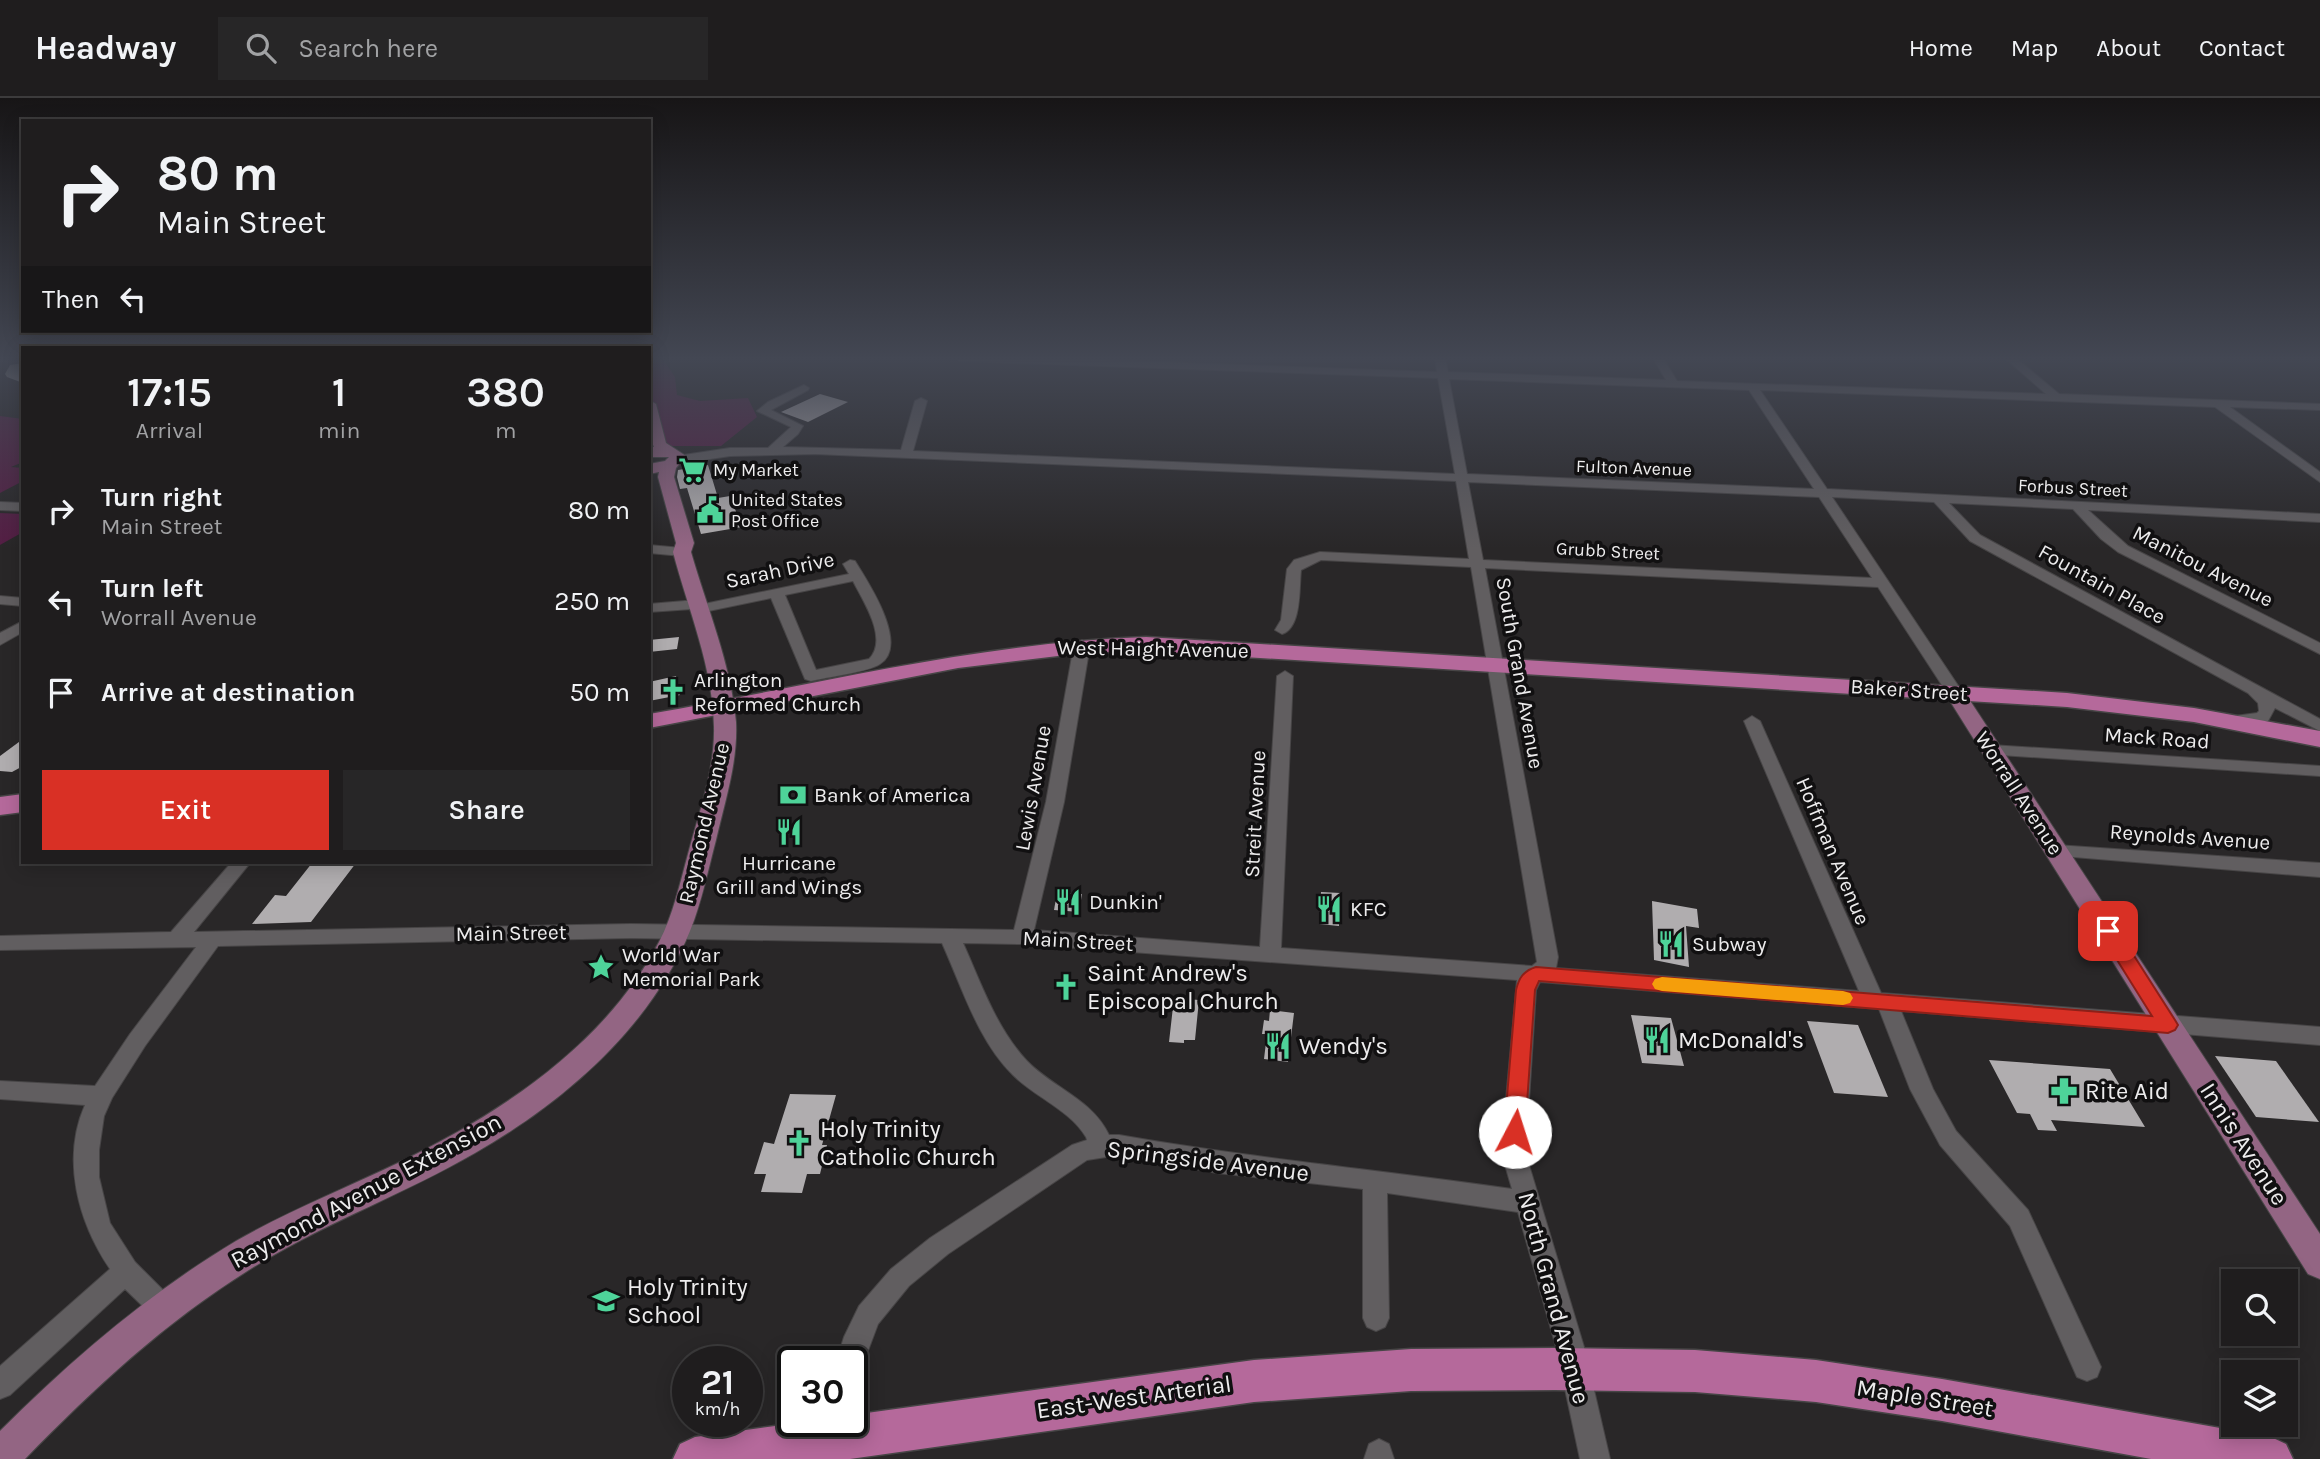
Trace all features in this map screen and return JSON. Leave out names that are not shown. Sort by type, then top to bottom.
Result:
[{"type":"highway","name":"West Haight Avenue","points":[[651,721],[964,658],[1082,645],[1189,645],[1496,664]]},
{"type":"highway","name":"Baker Street","points":[[1496,664],[2104,704],[2220,720],[2320,738]]},
{"type":"highway","points":[[0,806],[21,803]]},
{"type":"highway","name":"East-West Arterial","points":[[695,1459],[1136,1395],[1293,1377],[1411,1370],[1575,1369]]},
{"type":"highway","name":"Maple Street","points":[[1575,1369],[1695,1371],[1827,1382],[2271,1459]]},
{"type":"main road","name":"Raymond Avenue","points":[[653,422],[685,543],[682,552]]},
{"type":"main road","name":"Raymond Avenue","points":[[651,471],[656,476],[675,545],[682,552],[724,708],[725,741],[722,765],[694,877],[677,931]]},
{"type":"main road","name":"Worrall Avenue","points":[[1955,693],[2168,1025]]},
{"type":"main road","name":"Raymond Avenue Extension","points":[[0,1458],[93,1367],[164,1309],[218,1270],[270,1239],[432,1161],[520,1108],[580,1060],[618,1022],[650,981],[677,931]]},
{"type":"main road","name":"Innis Avenue","points":[[2168,1025],[2320,1263]]},
{"type":"street","points":[[772,450],[794,432],[797,426],[787,422]]},
{"type":"street","points":[[906,454],[915,422]]},
{"type":"street","name":"South Grand Avenue","points":[[1452,422],[1548,957],[1547,966],[1536,974]]},
{"type":"street","name":"Worrall Avenue","points":[[1776,422],[1955,693]]},
{"type":"street","points":[[2242,422],[2320,478]]},
{"type":"street","name":"Fulton Avenue","points":[[662,453],[772,450],[906,454],[1823,493]]},
{"type":"street","name":"Forbus Street","points":[[1823,493],[2320,518]]},
{"type":"street","name":"Fountain Place","points":[[1938,499],[1975,538],[2320,726]]},
{"type":"street","points":[[0,506],[21,508]]},
{"type":"street","name":"Manitou Avenue","points":[[2077,506],[2106,536],[2123,549],[2320,649]]},
{"type":"street","points":[[651,550],[682,552]]},
{"type":"street","name":"Grubb Street","points":[[1282,631],[1288,620],[1294,569],[1299,563],[1310,559],[1332,556],[1882,583]]},
{"type":"street","name":"Sarah Drive","points":[[651,608],[698,606],[776,592],[853,570],[885,638],[881,656],[874,662],[811,676],[776,592]]},
{"type":"street","points":[[0,600],[21,602]]},
{"type":"street","points":[[0,640],[21,626]]},
{"type":"street","name":"Lewis Avenue","points":[[1022,937],[1055,802],[1082,645]]},
{"type":"street","name":"Streit Avenue","points":[[1270,954],[1285,676]]},
{"type":"street","points":[[2220,720],[2249,721],[2262,718],[2267,711],[2266,702],[2256,692]]},
{"type":"street","name":"Hoffman Avenue","points":[[1752,720],[1880,1001],[1936,1116],[1963,1158],[2006,1198],[2019,1218],[2087,1367]]},
{"type":"street","name":"Mack Road","points":[[1991,750],[2320,771]]},
{"type":"street","name":"Reynolds Avenue","points":[[2056,851],[2320,870]]},
{"type":"street","points":[[178,938],[240,864]]},
{"type":"street","name":"Main Street","points":[[0,943],[214,937],[677,931],[1022,937],[1536,974],[2320,1036]]},
{"type":"street","points":[[949,936],[1014,1062],[1087,1118],[1097,1128],[1101,1146]]},
{"type":"street","points":[[164,1309],[125,1272],[101,1233],[88,1199],[91,1122],[101,1096],[134,1043],[214,937]]},
{"type":"street","name":"North Grand Avenue","points":[[1536,974],[1528,980],[1525,990],[1515,1132],[1517,1165],[1530,1203],[1575,1369],[1595,1459]]},
{"type":"street","points":[[0,1090],[101,1096]]},
{"type":"street","name":"Springside Avenue","points":[[854,1346],[857,1335],[880,1296],[912,1265],[1080,1152],[1101,1146],[1119,1145],[1217,1163],[1375,1180],[1530,1203]]},
{"type":"street","points":[[1375,1180],[1377,1318]]},
{"type":"street","points":[[0,1385],[125,1272]]},
{"type":"shaded area","points":[[0,422],[21,422],[21,463],[11,467],[21,468],[21,482],[0,493]]},
{"type":"shaded area","points":[[653,422],[751,422],[721,446],[671,446],[659,439]]},
{"type":"shaded area","points":[[0,513],[21,514],[21,533],[0,545]]},
{"type":"building","points":[[708,465],[718,498],[730,496],[742,527],[701,534],[687,488],[680,489],[677,477],[678,470]]},
{"type":"building","points":[[679,637],[677,649],[651,652],[651,640]]},
{"type":"building","name":"Arlington Reformed Church","points":[[676,676],[680,695],[651,701],[651,682]]},
{"type":"building","points":[[21,740],[21,767],[12,772],[0,771],[0,756]]},
{"type":"building","points":[[311,864],[355,864],[311,922],[252,924],[275,895],[286,896]]},
{"type":"building","name":"KFC","points":[[1321,892],[1340,893],[1339,926],[1319,924]]},
{"type":"building","name":"Dunkin'","points":[[1057,893],[1082,894],[1079,912],[1054,910]]},
{"type":"building","name":"Subway","points":[[1652,901],[1697,909],[1699,928],[1686,926],[1689,967],[1654,960]]},
{"type":"building","points":[[1174,998],[1199,1000],[1195,1040],[1184,1040],[1184,1043],[1169,1042]]},
{"type":"building","name":"Wendy's","points":[[1270,1010],[1294,1013],[1288,1062],[1264,1059],[1267,1034],[1262,1034],[1264,1020],[1269,1021]]},
{"type":"building","name":"McDonald's","points":[[1631,1015],[1671,1018],[1684,1066],[1642,1063]]},
{"type":"building","points":[[1807,1021],[1858,1025],[1888,1097],[1834,1093]]},
{"type":"building","points":[[2215,1056],[2276,1061],[2319,1122],[2256,1117]]},
{"type":"building","name":"Rite Aid","points":[[1989,1060],[2110,1069],[2145,1127],[2051,1120],[2057,1131],[2038,1130],[2030,1114],[2017,1113]]},
{"type":"building","name":"Holy Trinity Catholic Church","points":[[790,1094],[836,1095],[822,1145],[827,1145],[820,1174],[807,1174],[802,1193],[761,1192],[766,1174],[754,1174],[764,1142],[774,1144]]},
{"type":"slow traffic","points":[[1662,984],[1843,998]]},
{"type":"place","name":"My Market","points":[[692,470]]},
{"type":"place","name":"United States Post Office","points":[[710,510]]},
{"type":"place","name":"Arlington Reformed Church","points":[[673,692]]},
{"type":"place","name":"Bank of America","points":[[793,795]]},
{"type":"place","name":"Hurricane Grill and Wings","points":[[789,832]]},
{"type":"place","name":"Dunkin'","points":[[1068,902]]},
{"type":"place","name":"KFC","points":[[1329,909]]},
{"type":"place","name":"Subway","points":[[1671,944]]},
{"type":"place","name":"World War Memorial Park","points":[[601,967]]},
{"type":"place","name":"Saint Andrew's Episcopal Church","points":[[1066,987]]},
{"type":"place","name":"McDonald's","points":[[1657,1040]]},
{"type":"place","name":"Wendy's","points":[[1278,1046]]},
{"type":"place","name":"Rite Aid","points":[[2064,1091]]},
{"type":"place","name":"Holy Trinity Catholic Church","points":[[799,1143]]},
{"type":"place","name":"Holy Trinity School","points":[[606,1301]]},
{"type":"route","points":[[1515,1132],[1525,990],[1528,980],[1536,974],[2168,1025],[2108,931]]}]
